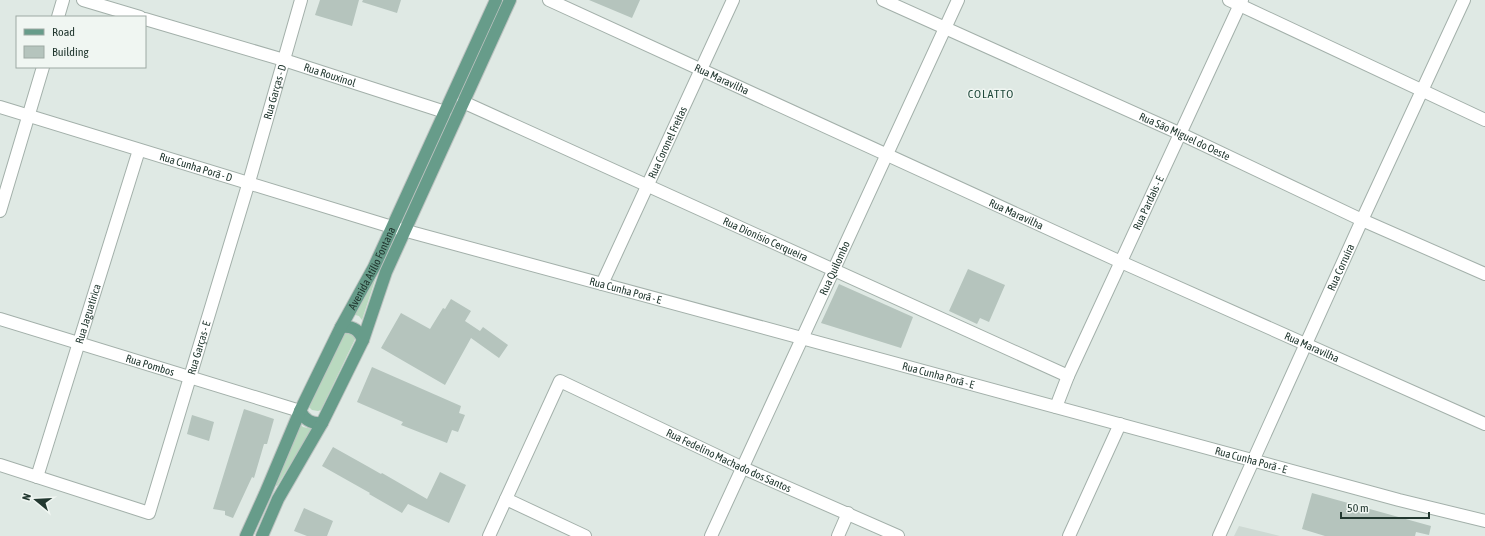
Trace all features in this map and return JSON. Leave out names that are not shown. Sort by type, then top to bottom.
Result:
[{"type":"main road","name":"Avenida Atílio Fontana","points":[[246,536],[300,411],[341,328],[374,267],[496,0]]},
{"type":"main road","name":"Avenida Atílio Fontana","points":[[266,535],[278,500],[322,423],[362,340],[386,272],[404,230],[510,0]]},
{"type":"main road","points":[[341,328],[348,326],[355,329],[360,334],[362,340]]},
{"type":"main road","points":[[300,411],[303,417],[309,421],[315,424],[322,423]]},
{"type":"street","points":[[58,16],[63,0]]},
{"type":"street","points":[[83,0],[137,16]]},
{"type":"street","name":"Rua Garças - D","points":[[249,183],[301,0]]},
{"type":"street","name":"Rua Maravilha","points":[[549,0],[1121,262],[1485,424]]},
{"type":"street","name":"Rua Coronel Freitas","points":[[602,284],[733,0]]},
{"type":"street","name":"Rua São Miguel do Oeste","points":[[883,0],[1181,134],[1362,220],[1485,274]]},
{"type":"street","name":"Rua Quilombo","points":[[711,536],[958,0]]},
{"type":"street","name":"Rua Corruíra","points":[[1219,536],[1362,220],[1464,0]]},
{"type":"street","points":[[1237,2],[1422,92],[1485,120]]},
{"type":"street","name":"Rua Pardais - E","points":[[1056,407],[1068,376],[1181,134],[1237,2]]},
{"type":"street","name":"Rua Rouxinol","points":[[146,18],[284,60],[445,112]]},
{"type":"street","points":[[0,211],[43,68]]},
{"type":"street","name":"Rua Dionísio Cerqueira","points":[[463,102],[1068,376]]},
{"type":"street","name":"Rua Cunha Porã - D","points":[[0,107],[392,227]]},
{"type":"street","name":"Rua Jaguatirica","points":[[37,477],[139,150]]},
{"type":"street","name":"Rua Garças - E","points":[[37,477],[149,513],[249,183]]},
{"type":"street","name":"Rua Cunha Porã - E","points":[[392,227],[1399,500],[1485,521]]},
{"type":"street","name":"Rua Pombos","points":[[0,319],[300,411]]},
{"type":"street","name":"Rua Fedelino Machado dos Santos","points":[[506,498],[560,381],[743,468],[898,536]]},
{"type":"street","points":[[1069,536],[1120,424]]},
{"type":"street","points":[[0,465],[37,477]]},
{"type":"street","points":[[489,536],[506,498],[585,536]]},
{"type":"street","points":[[838,536],[848,513]]},
{"type":"shaded area","points":[[1239,526],[1280,536],[1234,536]]},
{"type":"green space","points":[[380,265],[362,320],[359,316],[352,314]]},
{"type":"green space","points":[[346,331],[356,337],[321,410],[312,410],[309,407]]},
{"type":"green space","points":[[300,424],[303,427],[312,429],[277,486],[273,484]]},
{"type":"building","points":[[320,0],[359,0],[352,26],[315,15]]},
{"type":"building","points":[[363,0],[401,0],[397,13],[362,2]]},
{"type":"building","points":[[589,0],[640,0],[632,18]]},
{"type":"building","points":[[968,269],[1005,285],[989,322],[980,318],[977,324],[949,311]]},
{"type":"building","points":[[839,284],[913,317],[901,348],[821,323]]},
{"type":"building","points":[[451,299],[471,311],[465,321],[480,331],[483,327],[508,345],[499,358],[471,338],[445,385],[381,348],[401,313],[430,329],[443,308],[445,309]]},
{"type":"building","points":[[372,367],[461,406],[459,413],[465,415],[458,432],[452,430],[447,443],[401,425],[403,422],[357,402]]},
{"type":"building","points":[[244,409],[274,419],[267,444],[264,444],[254,478],[252,477],[233,518],[225,515],[225,511],[213,509]]},
{"type":"building","points":[[192,415],[214,422],[209,441],[187,434]]},
{"type":"building","points":[[333,447],[427,499],[440,472],[466,485],[449,523],[408,504],[402,513],[322,466]]},
{"type":"building","points":[[1312,493],[1431,526],[1429,535],[1416,532],[1415,536],[1325,536],[1302,529]]},
{"type":"building","points":[[304,508],[333,521],[327,536],[307,536],[294,531]]},
{"type":"district","name":"COLATTO","points":[[991,94]]}]
